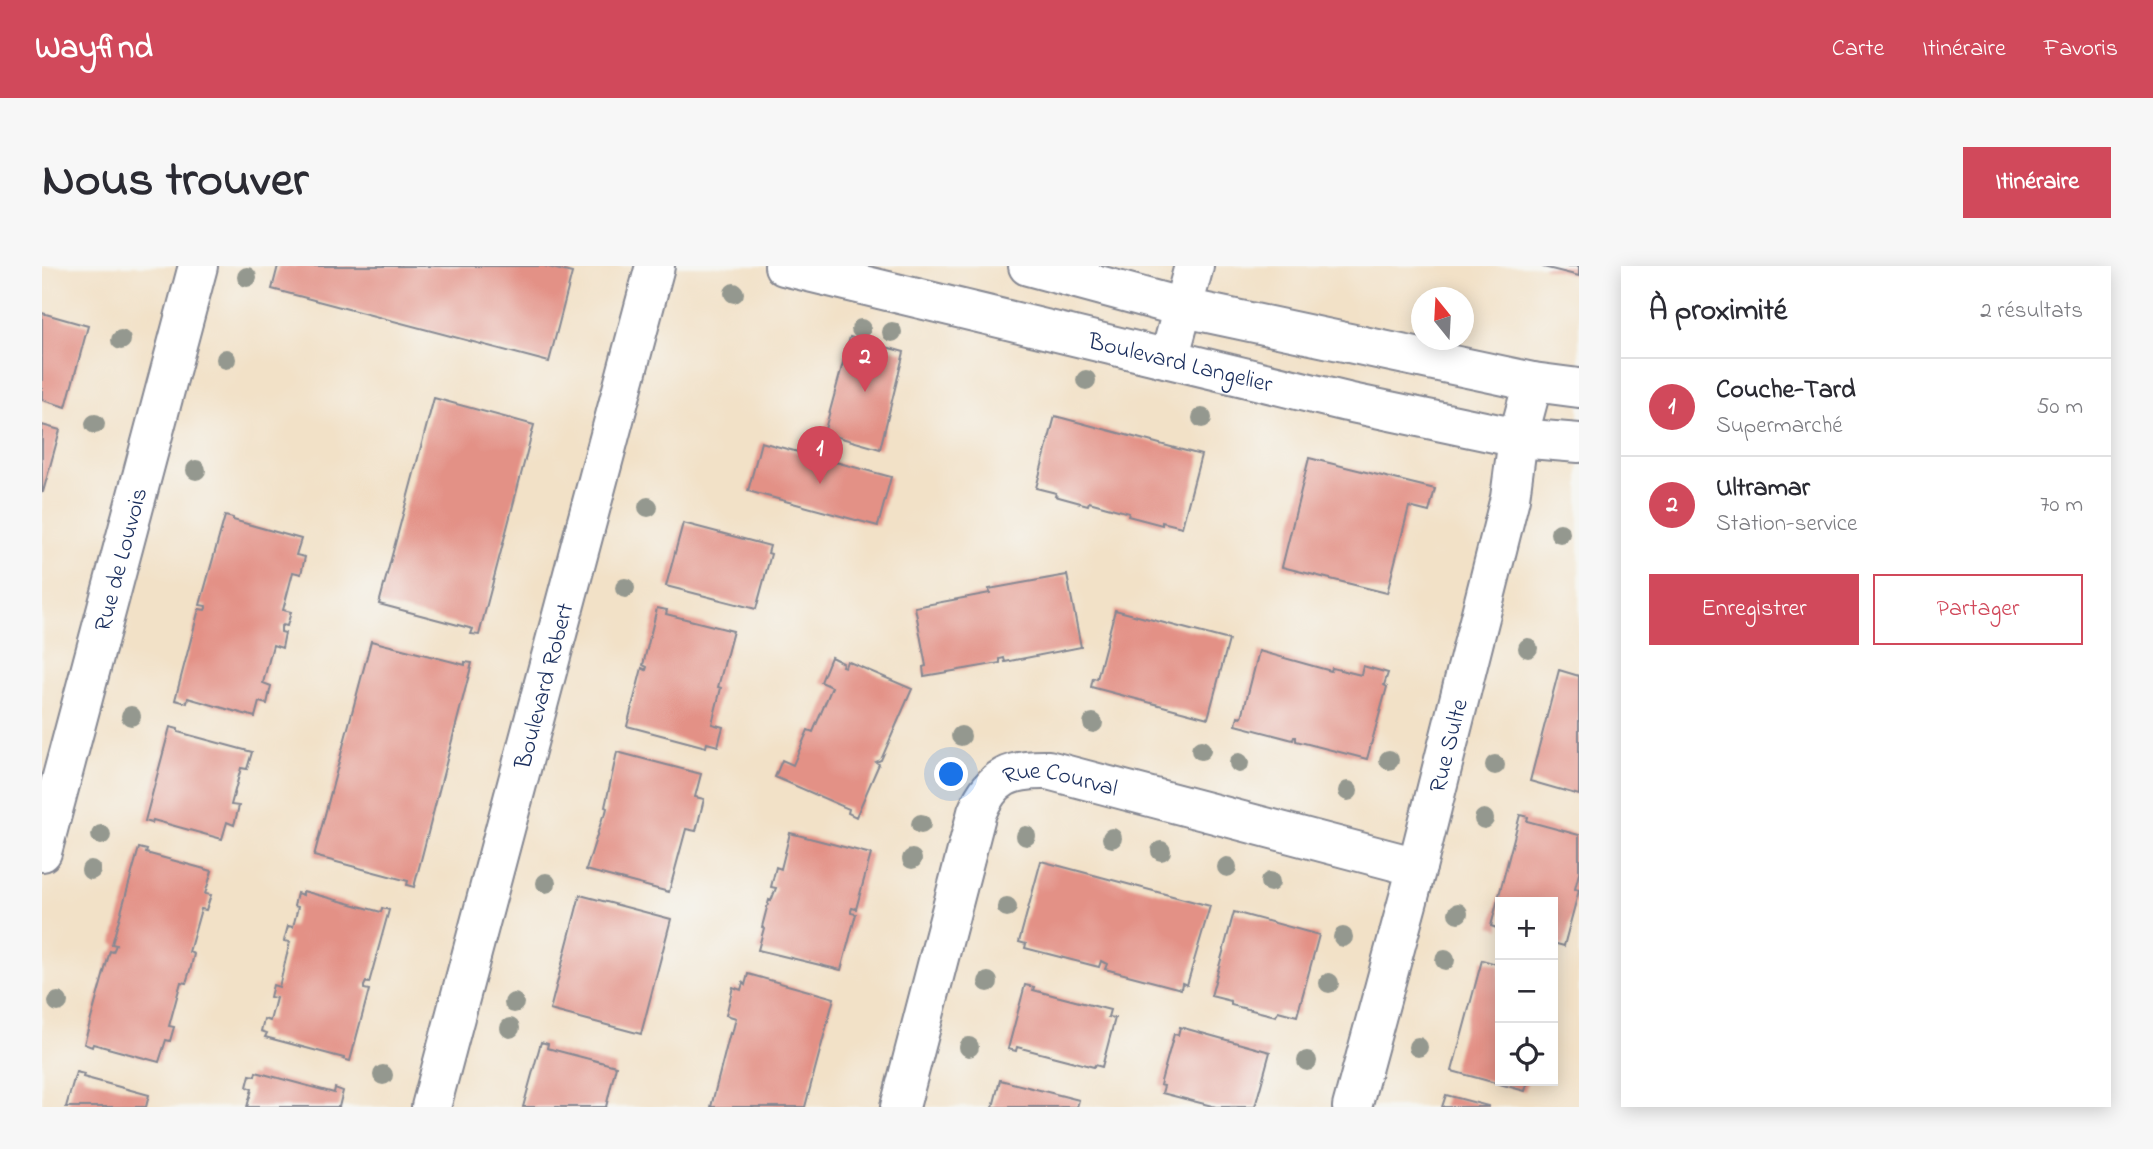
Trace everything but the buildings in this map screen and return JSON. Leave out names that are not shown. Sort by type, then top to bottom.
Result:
[{"type":"street","name":"Rue de Louvois","points":[[42,852],[198,266]]},
{"type":"street","name":"Boulevard Robert","points":[[431,1107],[655,266]]},
{"type":"street","name":"Boulevard Langelier","points":[[784,266],[1347,402],[1518,438],[1579,443]]},
{"type":"street","points":[[1028,266],[1184,308],[1533,382],[1579,388]]},
{"type":"street","points":[[1169,359],[1194,266]]},
{"type":"street","name":"Rue Sulte","points":[[1352,1107],[1417,867],[1510,498],[1518,438],[1533,382]]},
{"type":"street","name":"Rue Courval","points":[[900,1107],[977,812],[985,793],[1001,778],[1022,769],[1048,770],[1417,867]]},
{"type":"place","name":"Ultramar","points":[[865,392]]},
{"type":"place","name":"Couche-Tard","points":[[820,484]]}]
